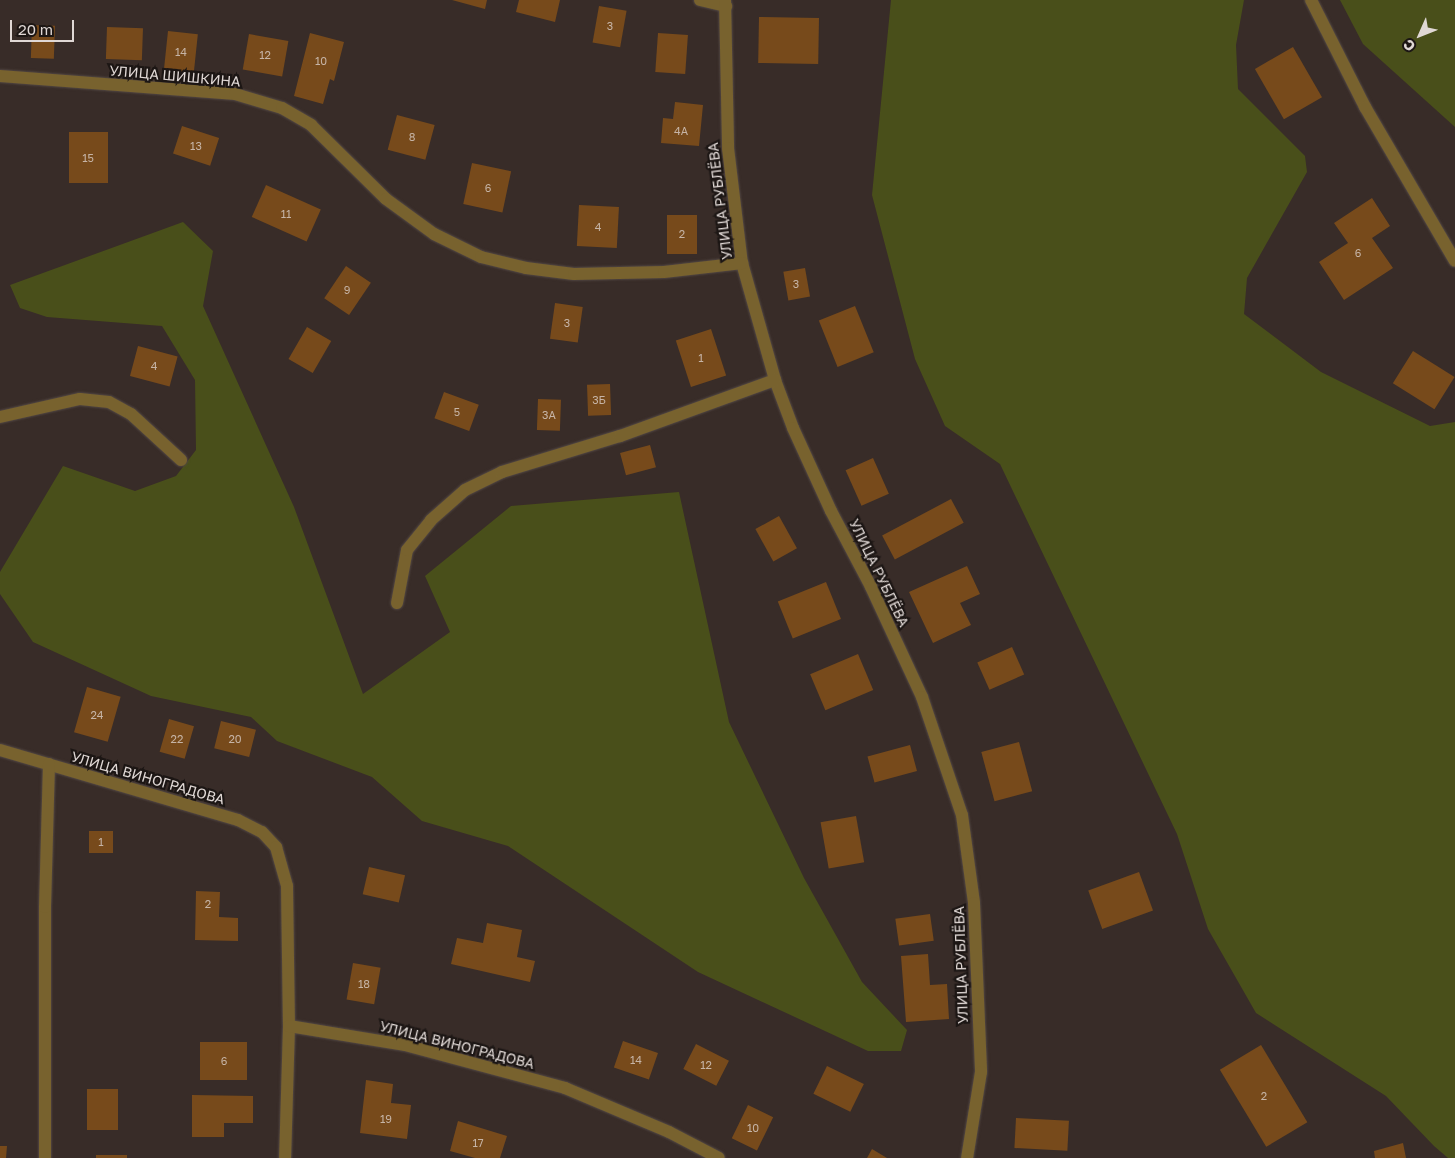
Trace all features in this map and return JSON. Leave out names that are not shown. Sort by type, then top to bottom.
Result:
[{"type":"street","points":[[700,0],[727,2]]},
{"type":"street","points":[[1311,0],[1365,107],[1455,261]]},
{"type":"street","name":"УЛИЦА РУБЛЁВА","points":[[727,2],[728,148],[742,263],[776,380],[793,428],[831,511],[871,587],[922,698],[962,816],[974,903],[981,1072],[967,1158]]},
{"type":"street","name":"УЛИЦА ШИШКИНА","points":[[0,76],[235,94],[282,108],[311,125],[386,199],[434,234],[481,257],[499,262],[574,274],[664,272],[742,263]]},
{"type":"street","points":[[397,603],[407,550],[431,520],[465,490],[502,472],[620,436],[776,380]]},
{"type":"street","points":[[0,417],[80,399],[109,402],[131,414],[181,460]]},
{"type":"street","name":"УЛИЦА ВИНОГРАДОВА","points":[[0,750],[238,820],[262,832],[276,848],[287,886],[289,1026],[404,1045],[565,1088],[669,1132],[719,1158]]},
{"type":"street","points":[[45,1158],[44,907],[49,764]]},
{"type":"street","points":[[285,1158],[289,1026]]},
{"type":"green space","points":[[891,0],[1244,0],[1236,45],[1238,89],[1305,156],[1307,172],[1247,278],[1244,314],[1321,372],[1430,426],[1455,422],[1455,1158],[1448,1158],[1434,1146],[1386,1096],[1256,1013],[1208,929],[1177,834],[1000,464],[945,426],[915,359],[872,195]]},
{"type":"green space","points":[[1340,0],[1455,0],[1455,127],[1363,44]]},
{"type":"green space","points":[[183,222],[213,251],[203,306],[294,507],[363,694],[450,632],[425,576],[511,506],[679,492],[729,722],[804,878],[862,982],[907,1030],[901,1051],[868,1051],[698,972],[508,846],[422,821],[372,777],[277,741],[251,717],[151,696],[33,642],[0,594],[0,572],[63,466],[135,491],[176,476],[196,450],[195,380],[162,326],[47,317],[20,308],[10,285]]},
{"type":"building","points":[[452,0],[487,0],[485,9]]},
{"type":"building","points":[[519,0],[560,0],[555,22],[516,12]]},
{"type":"building","points":[[599,6],[627,11],[620,47],[593,42]]},
{"type":"building","points":[[759,17],[819,18],[818,64],[758,63]]},
{"type":"building","points":[[32,25],[55,26],[54,59],[31,58]]},
{"type":"building","points":[[107,27],[143,28],[142,60],[106,59]]},
{"type":"building","points":[[168,31],[198,34],[194,73],[164,70]]},
{"type":"building","points":[[310,33],[344,42],[334,81],[330,79],[323,104],[294,96]]},
{"type":"building","points":[[658,33],[688,35],[685,74],[655,72]]},
{"type":"building","points":[[249,34],[288,41],[282,76],[243,69]]},
{"type":"building","points":[[1293,47],[1322,97],[1284,119],[1255,69]]},
{"type":"building","points":[[675,102],[703,105],[699,146],[661,143],[663,118],[673,119]]},
{"type":"building","points":[[397,115],[435,125],[425,160],[388,150]]},
{"type":"building","points":[[182,126],[219,138],[210,166],[173,154]]},
{"type":"building","points":[[69,132],[108,132],[108,183],[69,183]]},
{"type":"building","points":[[472,163],[511,171],[502,212],[463,204]]},
{"type":"building","points":[[266,185],[321,209],[307,241],[252,217]]},
{"type":"building","points":[[1372,198],[1390,226],[1372,238],[1393,268],[1344,300],[1319,262],[1348,243],[1334,223]]},
{"type":"building","points":[[579,205],[619,207],[617,248],[577,246]]},
{"type":"building","points":[[667,215],[697,215],[697,254],[667,254]]},
{"type":"building","points":[[346,266],[371,283],[349,315],[324,298]]},
{"type":"building","points":[[805,268],[810,297],[788,300],[783,272]]},
{"type":"building","points":[[555,303],[583,307],[578,343],[550,339]]},
{"type":"building","points":[[855,306],[874,352],[838,367],[819,321]]},
{"type":"building","points":[[307,327],[331,341],[313,373],[288,359]]},
{"type":"building","points":[[711,329],[726,376],[691,387],[676,340]]},
{"type":"building","points":[[138,346],[178,357],[170,387],[130,376]]},
{"type":"building","points":[[1413,351],[1455,377],[1434,409],[1393,383]]},
{"type":"building","points":[[610,384],[611,415],[588,416],[587,385]]},
{"type":"building","points":[[444,392],[479,405],[469,431],[434,418]]},
{"type":"building","points":[[538,399],[561,400],[560,431],[537,430]]},
{"type":"building","points":[[650,445],[656,467],[626,475],[620,453]]},
{"type":"building","points":[[873,458],[889,494],[861,506],[846,470]]},
{"type":"building","points":[[951,499],[964,523],[895,559],[882,536]]},
{"type":"building","points":[[779,516],[797,548],[773,561],[755,529]]},
{"type":"building","points":[[967,566],[980,594],[960,603],[971,625],[933,643],[909,592]]},
{"type":"building","points":[[826,582],[841,619],[793,639],[778,601]]},
{"type":"building","points":[[1012,647],[1024,674],[989,690],[977,662]]},
{"type":"building","points":[[858,654],[873,690],[825,710],[810,674]]},
{"type":"building","points":[[87,687],[121,697],[108,742],[74,732]]},
{"type":"building","points":[[169,719],[194,726],[185,759],[160,752]]},
{"type":"building","points":[[221,721],[256,730],[249,757],[214,748]]},
{"type":"building","points":[[1019,742],[1032,791],[995,801],[981,752]]},
{"type":"building","points":[[910,745],[917,771],[874,782],[867,756]]},
{"type":"building","points":[[856,816],[864,862],[829,869],[821,822]]},
{"type":"building","points":[[89,831],[113,831],[113,853],[89,853]]},
{"type":"building","points":[[369,867],[405,875],[399,903],[363,894]]},
{"type":"building","points":[[1139,872],[1153,911],[1102,929],[1088,890]]},
{"type":"building","points":[[196,891],[220,892],[219,917],[238,918],[238,941],[195,940]]},
{"type":"building","points":[[930,914],[934,941],[899,946],[895,919]]},
{"type":"building","points":[[487,923],[522,930],[517,957],[535,961],[530,982],[451,964],[457,938],[483,943]]},
{"type":"building","points":[[928,954],[930,985],[947,984],[949,1019],[906,1022],[901,956]]},
{"type":"building","points":[[353,963],[381,968],[374,1004],[347,999]]},
{"type":"building","points":[[623,1041],[658,1053],[649,1080],[614,1067]]},
{"type":"building","points":[[200,1042],[247,1042],[247,1080],[200,1080]]},
{"type":"building","points":[[696,1044],[729,1061],[716,1086],[683,1069]]},
{"type":"building","points":[[1261,1045],[1307,1122],[1266,1147],[1220,1070]]},
{"type":"building","points":[[827,1066],[864,1084],[850,1112],[813,1094]]},
{"type":"building","points":[[366,1080],[393,1084],[391,1103],[411,1105],[407,1139],[360,1133]]},
{"type":"building","points":[[87,1089],[118,1089],[118,1130],[87,1130]]},
{"type":"building","points":[[192,1095],[253,1096],[253,1123],[224,1123],[224,1137],[192,1137]]},
{"type":"building","points":[[748,1105],[773,1117],[757,1151],[732,1138]]},
{"type":"building","points":[[1016,1118],[1069,1121],[1067,1151],[1014,1148]]},
{"type":"building","points":[[458,1121],[507,1136],[500,1158],[475,1158],[450,1151]]},
{"type":"building","points":[[1403,1143],[1406,1158],[1375,1158],[1374,1151]]},
{"type":"building","points":[[0,1146],[7,1146],[6,1158],[0,1158]]},
{"type":"building","points":[[872,1149],[887,1158],[867,1158]]},
{"type":"building","points":[[96,1155],[127,1155],[127,1158],[96,1158]]}]
